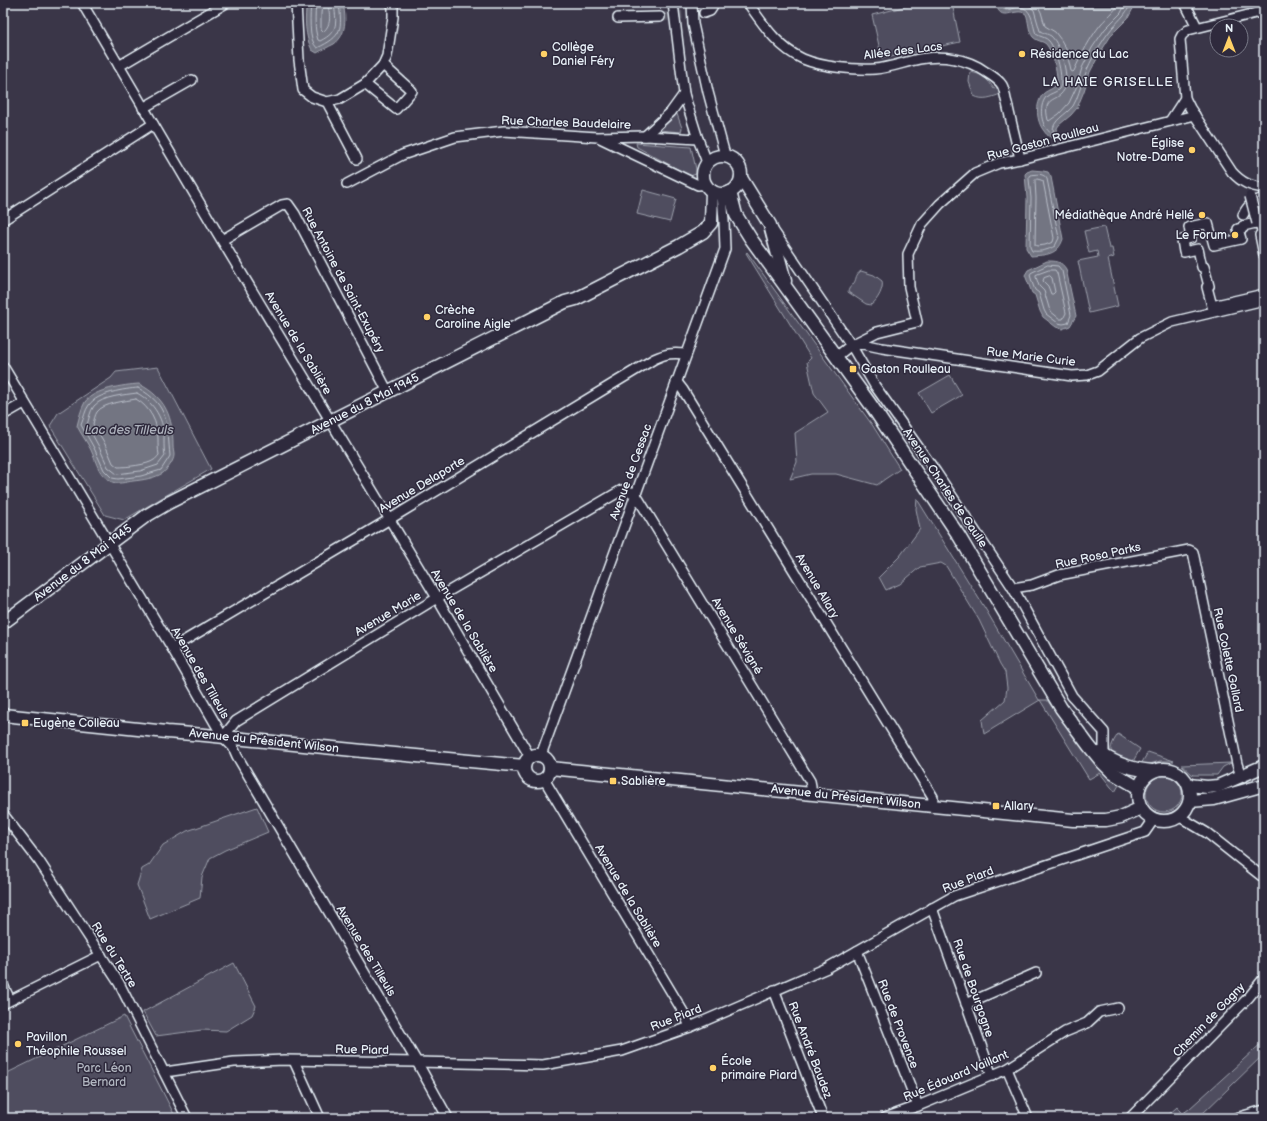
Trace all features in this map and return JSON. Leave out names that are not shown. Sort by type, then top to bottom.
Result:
[{"type":"street","name":"Avenue de la Sablière","points":[[82,3],[118,66],[532,759]]},
{"type":"street","points":[[118,66],[226,3]]},
{"type":"street","points":[[296,3],[299,60],[304,90],[312,97],[326,102],[340,99],[365,84],[383,65],[386,56],[392,17],[393,7],[391,3]]},
{"type":"street","points":[[673,3],[684,94],[707,162]]},
{"type":"street","points":[[692,3],[694,31],[708,92],[725,155]]},
{"type":"street","points":[[704,13],[710,11],[712,8],[712,3]]},
{"type":"street","name":"Allée des Lacs","points":[[748,3],[768,31],[791,52],[803,59],[844,68],[873,69],[886,68],[919,59],[951,58],[962,60],[980,68],[1002,85],[1020,159]]},
{"type":"street","points":[[1185,3],[1197,27]]},
{"type":"street","points":[[1264,11],[1188,30],[1182,35],[1180,40],[1185,98],[1232,172],[1239,180],[1255,187],[1264,188]]},
{"type":"street","points":[[618,18],[660,17]]},
{"type":"street","points":[[365,84],[396,109],[412,91],[383,65]]},
{"type":"street","points":[[143,108],[192,80]]},
{"type":"street","points":[[645,136],[671,112],[684,94]]},
{"type":"street","points":[[1170,122],[1185,98]]},
{"type":"street","points":[[326,102],[357,159]]},
{"type":"street","name":"Rue Gaston Roulleau","points":[[851,345],[878,332],[917,322],[909,287],[908,254],[922,224],[940,204],[975,173],[999,163],[1195,115]]},
{"type":"street","points":[[3,220],[153,124]]},
{"type":"street","name":"Rue Charles Baudelaire","points":[[347,184],[402,155],[455,137],[504,131],[597,137],[645,136],[698,139]]},
{"type":"street","points":[[597,137],[698,185],[717,190],[736,189],[739,184],[742,172],[740,166],[732,157],[725,155],[712,158],[707,162],[704,168],[703,174],[717,190]]},
{"type":"street","name":"Avenue Charles de Gaulle","points":[[741,178],[770,225],[851,345],[875,386],[936,472],[1013,588],[1072,696],[1104,732],[1104,756]]},
{"type":"street","name":"Avenue Charles de Gaulle","points":[[717,190],[736,215],[750,239],[871,405],[959,536],[1061,708],[1102,762],[1113,773],[1139,788]]},
{"type":"street","name":"Avenue de Cessac","points":[[532,759],[598,601],[635,493],[725,249],[724,221],[717,190]]},
{"type":"street","name":"Avenue du 8 Mai 1945","points":[[3,622],[146,516],[168,503],[566,302],[576,300],[703,232],[711,222],[717,190]]},
{"type":"street","points":[[1250,196],[1264,255]]},
{"type":"street","points":[[1243,215],[1247,206],[1254,200],[1264,198]]},
{"type":"street","name":"Rue Antoine de Saint-Exupéry","points":[[222,240],[282,204],[288,204],[295,214],[388,392]]},
{"type":"street","points":[[1264,240],[1260,222],[1238,229],[1241,239],[1214,245],[1208,223],[1189,227],[1191,238],[1182,240],[1184,252],[1198,249],[1202,267],[1204,267],[1206,273],[1209,286],[1207,287],[1212,306],[1264,294]]},
{"type":"street","name":"Avenue Charles de Gaulle","points":[[770,225],[787,290]]},
{"type":"street","name":"Rue Marie Curie","points":[[851,345],[863,344],[890,350],[1072,376],[1087,375],[1098,371],[1140,338],[1172,322],[1264,300]]},
{"type":"street","points":[[836,357],[851,345]]},
{"type":"street","name":"Avenue Delaporte","points":[[172,648],[390,519],[654,359],[665,354],[686,354]]},
{"type":"street","name":"Avenue des Tilleuls","points":[[3,366],[223,736],[233,747],[236,756],[417,1062],[448,1118]]},
{"type":"street","name":"Avenue Allary","points":[[676,382],[930,792],[933,797],[932,806]]},
{"type":"street","points":[[3,415],[24,403]]},
{"type":"street","name":"Avenue Marie","points":[[223,736],[236,721],[437,598],[622,490],[635,493]]},
{"type":"street","name":"Avenue Sévigné","points":[[635,493],[810,781],[811,794]]},
{"type":"street","name":"Rue Rosa Parks","points":[[1013,588],[1032,585],[1059,575],[1189,550]]},
{"type":"street","name":"Rue Colette Gallard","points":[[1189,550],[1193,552],[1237,764],[1242,776]]},
{"type":"street","name":"Avenue du Président Wilson","points":[[3,715],[363,751],[532,759]]},
{"type":"street","name":"Avenue Charles de Gaulle","points":[[1089,746],[1113,762],[1134,769],[1152,771]]},
{"type":"street","points":[[532,759],[548,760],[547,774],[536,780],[528,777],[524,770],[532,759]]},
{"type":"street","points":[[1189,785],[1207,787],[1218,786],[1264,766]]},
{"type":"street","points":[[1163,768],[1175,771],[1183,776],[1189,785],[1191,795],[1190,802],[1186,811],[1180,817],[1171,821],[1162,822],[1150,818],[1141,808],[1138,800],[1139,788],[1143,779],[1152,771],[1163,768]]},
{"type":"street","name":"Avenue de la Sablière","points":[[547,774],[690,1026]]},
{"type":"street","name":"Avenue du Président Wilson","points":[[547,774],[811,794],[1073,820],[1106,820],[1122,817],[1141,808]]},
{"type":"street","points":[[1190,802],[1214,799],[1264,785]]},
{"type":"street","name":"Rue du Tertre","points":[[3,814],[39,861],[119,983],[187,1118]]},
{"type":"street","points":[[1180,817],[1207,833],[1264,878]]},
{"type":"street","name":"Rue Piard","points":[[165,1072],[234,1062],[417,1062],[543,1065],[622,1051],[690,1026],[827,968],[954,896],[1145,832],[1154,819]]},
{"type":"street","name":"Rue de Bourgogne","points":[[932,908],[992,1076]]},
{"type":"street","name":"Rue de Provence","points":[[857,951],[918,1106]]},
{"type":"street","points":[[3,985],[7,1002],[101,955]]},
{"type":"street","points":[[966,1004],[1036,973]]},
{"type":"street","name":"Chemin de Gagny","points":[[1130,1118],[1249,997],[1264,978]]},
{"type":"street","name":"Rue André Baudez","points":[[774,990],[823,1118]]},
{"type":"street","name":"Rue Édouard Vaillant","points":[[885,1118],[1007,1069],[1065,1032],[1087,1023],[1099,1012],[1118,1008]]},
{"type":"street","points":[[294,1061],[320,1118]]},
{"type":"street","points":[[1007,1069],[1028,1118]]},
{"type":"street","points":[[1236,1118],[1264,1110]]},
{"type":"green space","points":[[919,3],[952,3],[960,42],[882,59],[872,15]]},
{"type":"green space","points":[[970,72],[984,77],[994,89],[999,87],[1001,94],[984,98],[974,96],[969,82]]},
{"type":"green space","points":[[674,114],[677,114],[682,128],[681,132],[659,130]]},
{"type":"green space","points":[[636,143],[691,147],[696,174],[690,176],[637,147]]},
{"type":"green space","points":[[643,190],[676,199],[670,222],[637,214]]},
{"type":"green space","points":[[1104,227],[1109,248],[1112,248],[1114,257],[1108,259],[1118,306],[1089,313],[1078,261],[1098,257],[1097,251],[1089,253],[1084,231]]},
{"type":"green space","points":[[747,252],[873,426],[900,469],[877,485],[836,474],[811,474],[790,479],[797,462],[795,433],[828,412],[814,393],[807,362],[811,358],[746,253]]},
{"type":"green space","points":[[861,271],[874,275],[882,281],[880,294],[871,305],[866,304],[848,292],[857,275]]},
{"type":"green space","points":[[158,367],[211,469],[124,520],[105,515],[50,426],[58,413],[111,378],[116,372]]},
{"type":"green space","points":[[950,375],[962,395],[931,413],[919,393]]},
{"type":"green space","points":[[917,499],[1040,700],[984,734],[982,720],[1005,700],[1007,688],[1005,672],[979,620],[946,566],[941,563],[920,567],[900,584],[886,590],[879,577],[900,556],[920,529],[916,509]]},
{"type":"green space","points":[[1040,700],[1047,700],[1099,768],[1119,785],[1115,792],[1100,773],[1089,779]]},
{"type":"green space","points":[[1118,734],[1140,749],[1131,765],[1112,754],[1111,746]]},
{"type":"green space","points":[[1148,752],[1174,761],[1160,761],[1140,766]]},
{"type":"green space","points":[[1231,763],[1223,767],[1217,775],[1193,775],[1182,765]]},
{"type":"green space","points":[[1164,776],[1174,779],[1179,784],[1182,794],[1179,804],[1174,809],[1164,812],[1154,809],[1149,804],[1146,794],[1149,784],[1154,779]]},
{"type":"green space","points":[[257,807],[268,832],[210,858],[202,877],[200,898],[150,919],[137,885],[142,869],[149,865],[163,845],[187,831]]},
{"type":"green space","points":[[234,963],[256,1006],[252,1015],[226,1031],[202,1030],[156,1036],[143,1012]]},
{"type":"green space","name":"Parc Léon Bernard","points":[[124,1016],[176,1118],[3,1118],[3,1075]]},
{"type":"green space","points":[[1264,1041],[1264,1054],[1198,1118],[1165,1118],[1177,1107],[1182,1114],[1189,1109]]},
{"type":"water","points":[[307,3],[343,3],[345,20],[341,36],[334,44],[317,53],[312,50],[307,33],[305,21]]},
{"type":"water","points":[[996,3],[1136,3],[1128,18],[1112,34],[1100,53],[1090,72],[1077,108],[1059,125],[1057,128],[1058,135],[1055,138],[1047,135],[1041,127],[1038,118],[1040,98],[1057,83],[1054,61],[1050,51],[1046,44],[1031,35],[1026,14],[1022,12],[1008,14],[1001,13]]},
{"type":"water","points":[[1032,170],[1048,172],[1051,177],[1063,239],[1055,251],[1031,256],[1026,248],[1027,198],[1025,174]]},
{"type":"water","points":[[1047,261],[1058,262],[1066,269],[1076,316],[1070,326],[1062,329],[1056,327],[1043,317],[1035,295],[1032,293],[1025,275],[1028,270]]},
{"type":"water","name":"Lac des Tilleuls","points":[[139,384],[156,396],[166,409],[173,436],[174,457],[172,463],[166,470],[156,476],[119,483],[113,482],[103,475],[98,467],[91,450],[77,426],[79,417],[85,402],[95,394],[110,388]]},
{"type":"tunnel","points":[[660,17],[704,13]]},
{"type":"place","name":"Collège Daniel Féry","points":[[544,54]]},
{"type":"place","name":"Résidence du Lac","points":[[1022,54]]},
{"type":"place","name":"Église Notre-Dame","points":[[1192,150]]},
{"type":"place","name":"Médiathèque André Hellé","points":[[1202,215]]},
{"type":"place","name":"Le Forum","points":[[1235,235]]},
{"type":"place","name":"Crèche Caroline Aigle","points":[[427,317]]},
{"type":"place","name":"Gaston Roulleau","points":[[853,369]]},
{"type":"place","name":"Eugène Colleau","points":[[25,723]]},
{"type":"place","name":"Sablière","points":[[613,781]]},
{"type":"place","name":"Allary","points":[[996,806]]},
{"type":"place","name":"Pavillon Théophile Roussel","points":[[18,1044]]},
{"type":"place","name":"École primaire Piard","points":[[713,1068]]},
{"type":"district","name":"LA HAIE GRISELLE","points":[[1108,82]]}]
